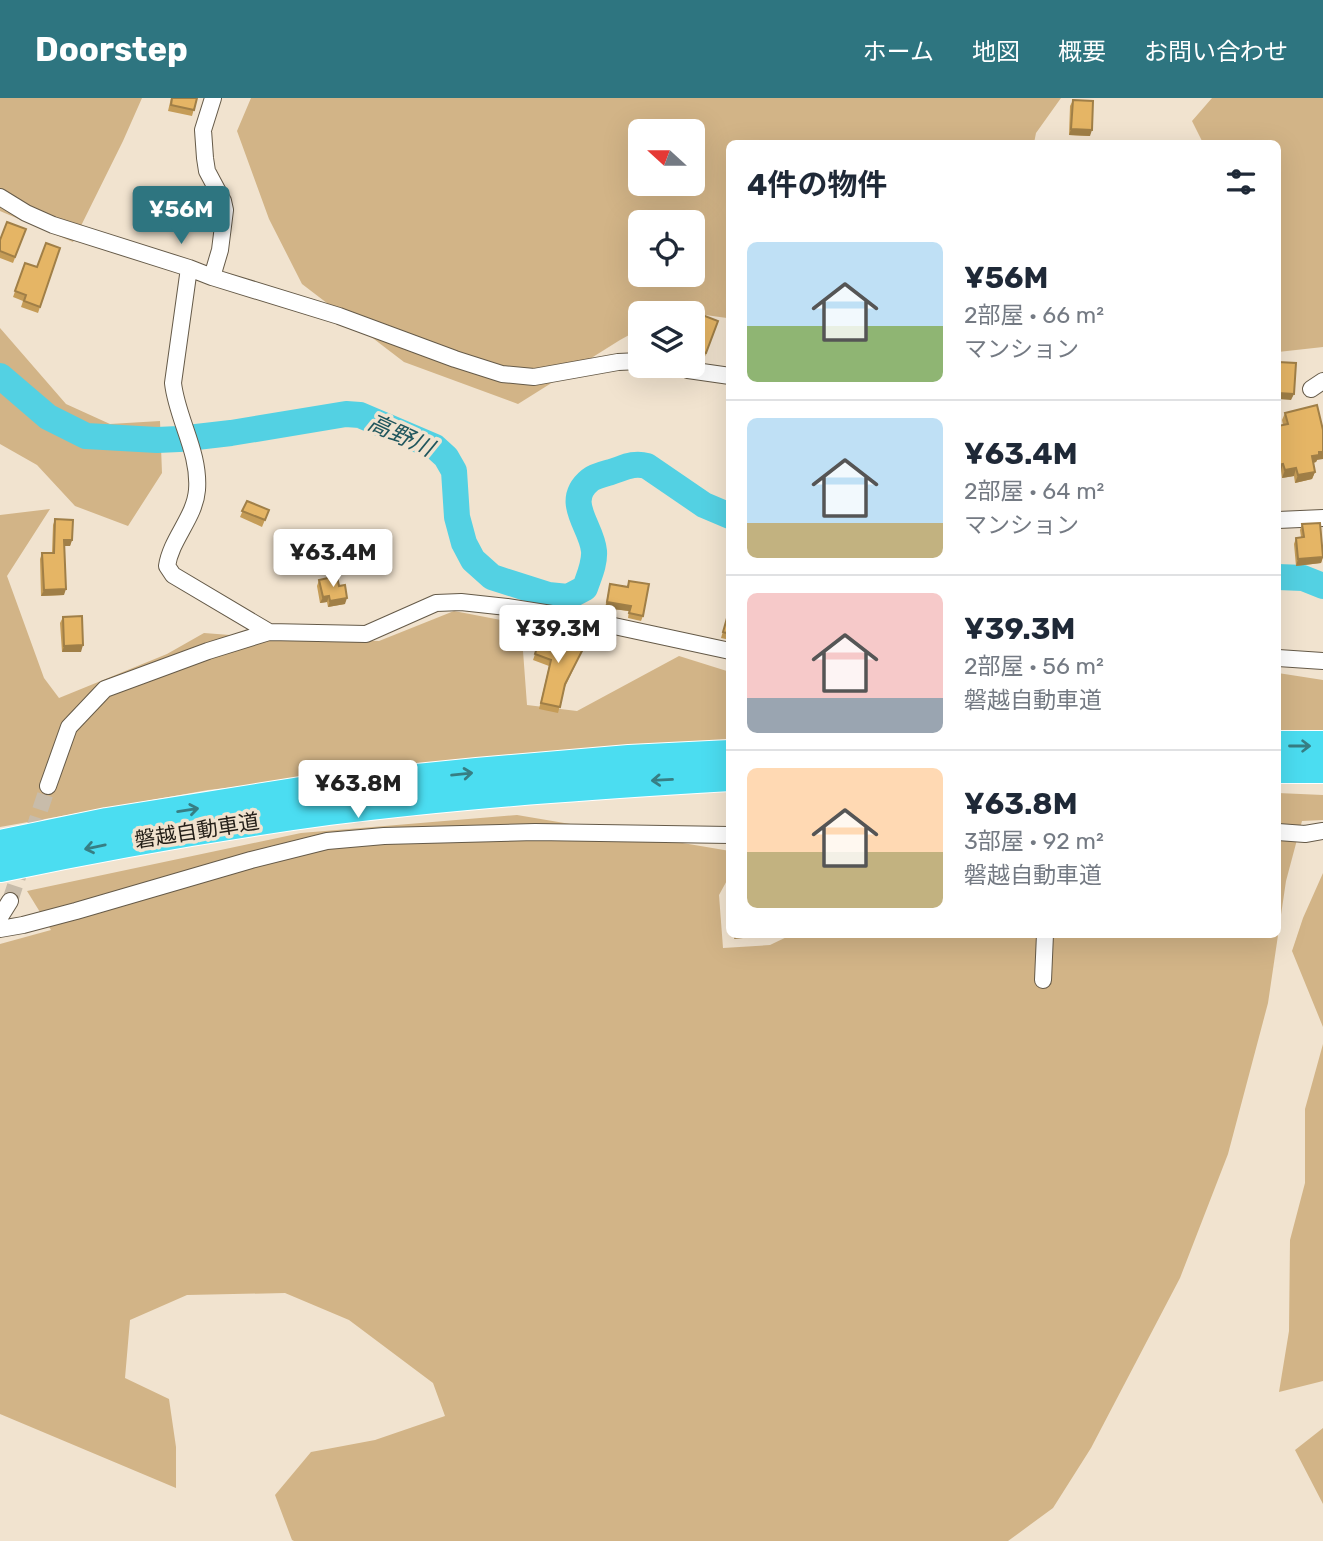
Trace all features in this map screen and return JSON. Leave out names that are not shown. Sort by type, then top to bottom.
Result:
[{"type":"highway","points":[[1281,746],[1323,746]]},
{"type":"highway","name":"磐越自動車道","points":[[0,845],[107,823],[326,788],[491,771],[726,755]]},
{"type":"highway","points":[[1281,768],[1323,768]]},
{"type":"highway","name":"磐越自動車道","points":[[0,867],[113,843],[329,810],[479,794],[726,776]]},
{"type":"street","points":[[212,277],[220,250],[225,210],[207,171],[205,158],[203,130],[213,98]]},
{"type":"street","points":[[0,197],[53,225],[339,316],[502,374],[534,377],[628,362]]},
{"type":"street","points":[[189,268],[173,383],[175,398],[192,450],[197,473],[197,492],[169,554],[167,566],[173,575],[269,632]]},
{"type":"street","points":[[705,372],[726,375]]},
{"type":"street","points":[[1281,520],[1323,518]]},
{"type":"street","points":[[48,786],[69,727],[105,690],[208,651],[269,632],[366,634],[436,603],[461,602],[577,618],[726,650]]},
{"type":"street","points":[[1281,658],[1323,661]]},
{"type":"street","points":[[1281,832],[1305,834],[1323,831]]},
{"type":"street","points":[[0,929],[76,911],[251,860],[327,841],[384,836],[535,832],[726,835]]},
{"type":"street","points":[[0,917],[10,901]]},
{"type":"street","points":[[1043,980],[1045,938]]},
{"type":"shaded area","points":[[0,98],[142,98],[73,242],[0,211]]},
{"type":"shaded area","points":[[251,98],[1061,98],[1036,133],[1035,140],[726,140],[726,318],[705,315],[705,301],[628,301],[628,336],[518,404],[404,362],[302,284],[269,219],[237,131]]},
{"type":"shaded area","points":[[1212,98],[1323,98],[1323,347],[1281,352],[1281,140],[1202,140],[1192,121]]},
{"type":"shaded area","points":[[0,328],[66,404],[110,424],[160,421],[162,473],[128,526],[75,506],[37,465],[0,444]]},
{"type":"shaded area","points":[[50,509],[7,576],[44,678],[59,698],[167,654],[204,633],[283,639],[379,641],[454,611],[521,624],[527,705],[577,711],[679,656],[726,671],[726,745],[518,755],[208,790],[0,827],[0,515]]},
{"type":"shaded area","points":[[1281,673],[1323,680],[1323,735],[1281,734]]},
{"type":"shaded area","points":[[1281,793],[1323,795],[1323,820],[1302,821],[1286,881],[1281,915]]},
{"type":"shaded area","points":[[517,815],[726,850],[726,882],[719,895],[723,948],[770,945],[785,938],[1278,938],[1268,1003],[1228,1154],[1180,1278],[1091,1448],[1053,1508],[1008,1541],[294,1541],[275,1495],[311,1452],[375,1440],[445,1416],[433,1383],[349,1320],[285,1293],[187,1295],[130,1320],[125,1378],[169,1399],[176,1447],[176,1488],[0,1414],[0,944],[51,930],[27,891],[301,833]]},
{"type":"shaded area","points":[[1323,873],[1323,1027],[1292,951]]},
{"type":"shaded area","points":[[1323,1044],[1323,1381],[1279,1392],[1289,1331],[1290,1240],[1305,1183],[1305,1109]]},
{"type":"shaded area","points":[[1323,1428],[1323,1504],[1295,1450]]},
{"type":"building","points":[[172,98],[197,98],[194,110],[171,105]]},
{"type":"building","points":[[1073,100],[1093,101],[1092,130],[1071,129]]},
{"type":"building","points":[[7,222],[26,229],[15,257],[0,251],[0,240]]},
{"type":"building","points":[[46,243],[60,248],[40,307],[24,301],[26,295],[15,291],[25,263],[37,267]]},
{"type":"building","points":[[705,316],[718,321],[705,353]]},
{"type":"building","points":[[1281,362],[1296,363],[1294,394],[1281,393]]},
{"type":"building","points":[[1317,405],[1323,430],[1323,452],[1312,456],[1315,472],[1298,475],[1296,468],[1285,470],[1281,464],[1281,425],[1288,424],[1285,413]]},
{"type":"building","points":[[247,501],[269,510],[265,520],[242,511]]},
{"type":"building","points":[[55,519],[73,520],[72,540],[64,540],[66,589],[44,590],[42,553],[54,553]]},
{"type":"building","points":[[1320,523],[1323,557],[1298,559],[1296,538],[1304,537],[1302,524]]},
{"type":"building","points":[[337,576],[339,586],[345,585],[347,598],[330,601],[329,596],[323,597],[319,580]]},
{"type":"building","points":[[629,581],[649,584],[643,616],[629,613],[631,606],[607,602],[610,584],[628,587]]},
{"type":"building","points":[[82,616],[83,645],[64,646],[63,617]]},
{"type":"building","points":[[566,631],[579,637],[574,647],[582,651],[565,684],[560,707],[541,703],[551,660],[535,654],[542,633],[562,640]]},
{"type":"waterway","name":"高野川","points":[[0,376],[48,417],[86,436],[179,439],[346,414],[360,415],[435,447],[446,457],[454,471],[457,517],[464,543],[473,560],[492,577],[548,595],[568,597],[585,588],[593,565],[594,551],[581,514],[579,497],[582,488],[594,477],[629,466],[647,466],[704,505],[726,514]]},
{"type":"waterway","name":"高野川","points":[[1281,577],[1303,578],[1323,586]]},
{"type":"tunnel","points":[[10,901],[48,786]]}]
